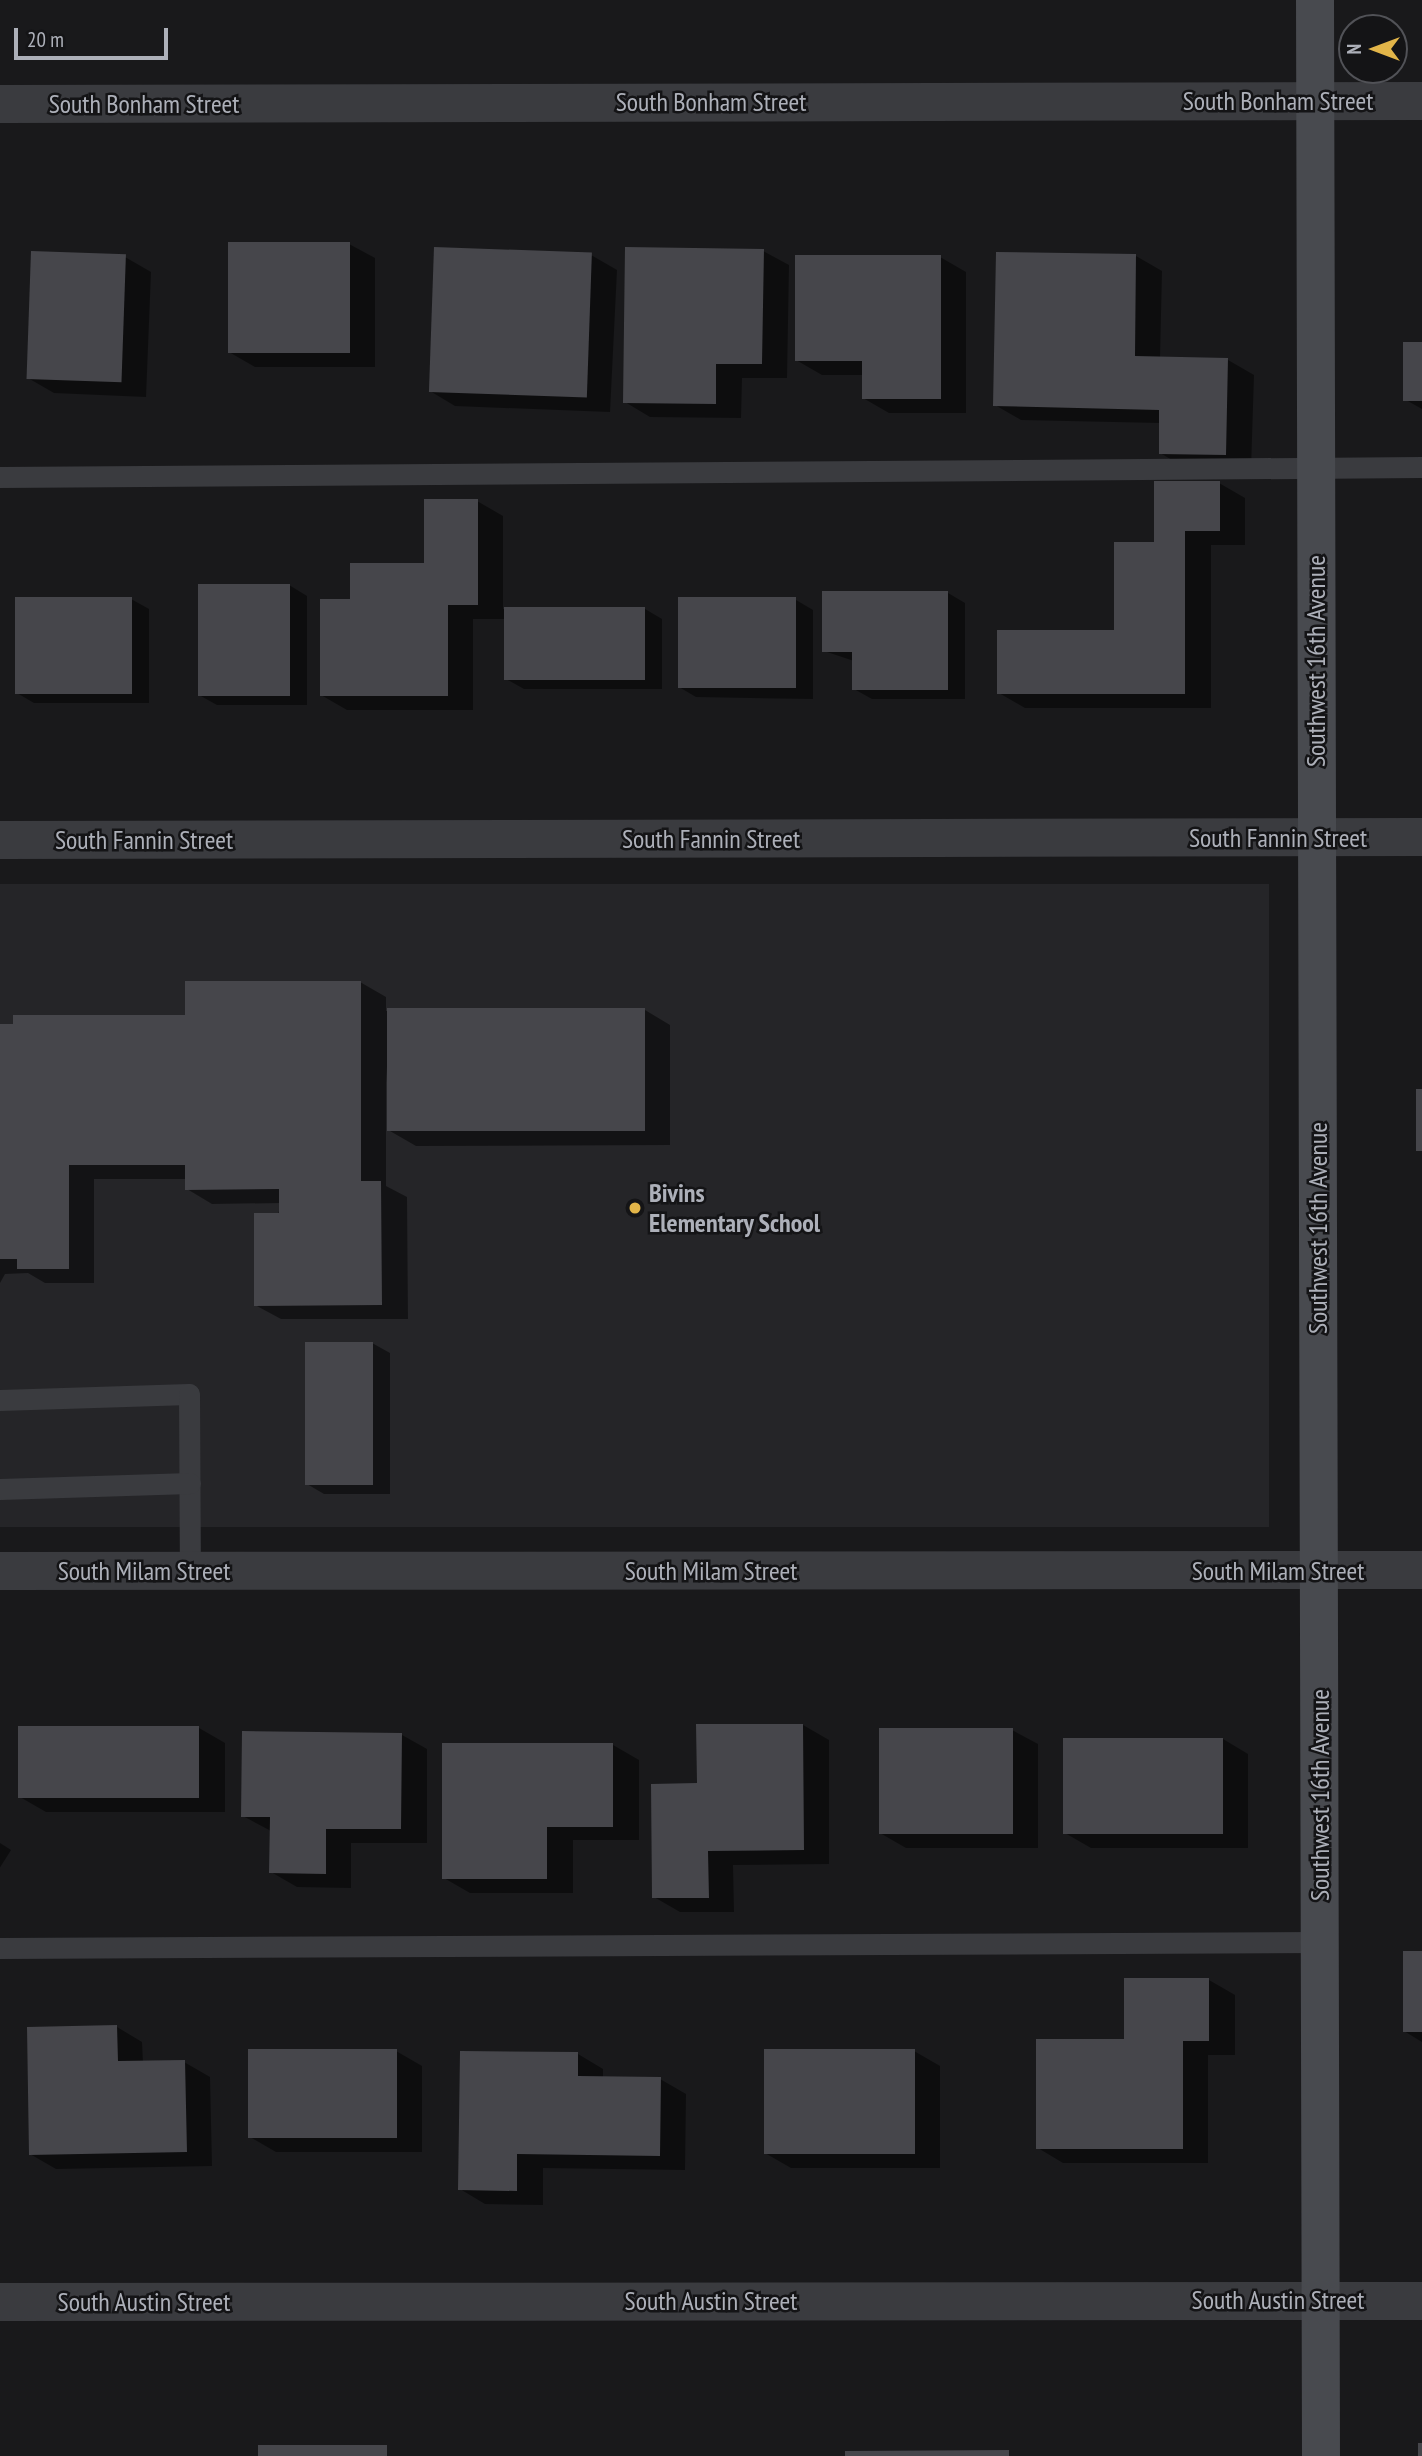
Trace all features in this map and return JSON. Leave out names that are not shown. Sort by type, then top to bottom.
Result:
[{"type":"street","name":"Southwest 16th Avenue","points":[[1315,0],[1321,2456]]},
{"type":"street","name":"South Bonham Street","points":[[0,104],[1422,101]]},
{"type":"street","name":"South Fannin Street","points":[[0,841],[1422,837]]},
{"type":"street","name":"South Milam Street","points":[[0,1571],[1422,1570]]},
{"type":"street","name":"South Austin Street","points":[[0,2302],[1422,2301]]},
{"type":"lane","points":[[0,477],[1422,467]]},
{"type":"lane","points":[[0,1400],[189,1394],[190,1571]]},
{"type":"lane","points":[[0,1489],[190,1482]]},
{"type":"lane","points":[[0,1948],[1320,1942]]},
{"type":"shaded area","name":"Bivins Elementary School","points":[[0,884],[1269,884],[1269,1527],[0,1527]]},
{"type":"building","points":[[228,242],[350,242],[350,353],[228,353]]},
{"type":"building","points":[[434,247],[592,253],[587,397],[429,392]]},
{"type":"building","points":[[625,247],[764,249],[762,364],[716,364],[716,404],[623,403]]},
{"type":"building","points":[[31,251],[126,254],[121,382],[27,379]]},
{"type":"building","points":[[996,252],[1136,254],[1135,356],[1228,358],[1226,455],[1159,454],[1159,410],[993,406]]},
{"type":"building","points":[[795,255],[941,255],[941,399],[862,399],[862,361],[795,361]]},
{"type":"building","points":[[1403,342],[1422,342],[1422,401],[1403,401]]},
{"type":"building","points":[[1154,481],[1220,481],[1220,531],[1185,531],[1185,694],[997,694],[997,630],[1114,630],[1114,542],[1154,542]]},
{"type":"building","points":[[424,499],[478,499],[478,605],[448,605],[448,696],[320,696],[320,599],[350,599],[350,563],[424,563]]},
{"type":"building","points":[[198,584],[290,584],[290,696],[198,696]]},
{"type":"building","points":[[822,591],[948,591],[948,690],[852,690],[852,652],[822,652]]},
{"type":"building","points":[[15,597],[132,597],[132,694],[15,694]]},
{"type":"building","points":[[678,597],[796,597],[796,688],[678,688]]},
{"type":"building","points":[[504,607],[645,607],[645,680],[504,680]]},
{"type":"building","points":[[185,981],[361,981],[361,1181],[381,1181],[382,1305],[254,1306],[254,1213],[279,1213],[279,1189],[185,1190],[185,1165],[69,1165],[69,1269],[17,1269],[17,1259],[0,1259],[0,1024],[13,1024],[13,1015],[185,1015]]},
{"type":"building","points":[[387,1008],[645,1008],[645,1131],[387,1131]]},
{"type":"building","points":[[1416,1089],[1422,1089],[1422,1151],[1416,1151]]},
{"type":"building","points":[[305,1342],[373,1342],[373,1485],[305,1485]]},
{"type":"building","points":[[696,1724],[803,1724],[804,1850],[708,1851],[709,1898],[652,1898],[651,1784],[697,1783]]},
{"type":"building","points":[[18,1726],[199,1726],[199,1798],[18,1798]]},
{"type":"building","points":[[879,1728],[1013,1728],[1013,1834],[879,1834]]},
{"type":"building","points":[[242,1731],[402,1733],[401,1829],[326,1829],[326,1874],[269,1873],[270,1817],[241,1817]]},
{"type":"building","points":[[1063,1738],[1223,1738],[1223,1834],[1063,1834]]},
{"type":"building","points":[[442,1743],[613,1743],[613,1827],[547,1827],[547,1879],[442,1879]]},
{"type":"building","points":[[1403,1951],[1422,1951],[1422,2032],[1403,2032]]},
{"type":"building","points":[[1124,1978],[1209,1978],[1209,2041],[1183,2041],[1183,2149],[1036,2149],[1036,2039],[1124,2039]]},
{"type":"building","points":[[117,2025],[118,2061],[185,2060],[187,2152],[29,2155],[27,2027]]},
{"type":"building","points":[[248,2049],[397,2049],[397,2138],[248,2138]]},
{"type":"building","points":[[764,2049],[915,2049],[915,2154],[764,2154]]},
{"type":"building","points":[[460,2051],[578,2052],[578,2076],[661,2077],[660,2156],[517,2154],[517,2191],[458,2190]]},
{"type":"building","points":[[1418,2443],[1422,2443],[1422,2456],[1418,2456]]},
{"type":"building","points":[[258,2445],[387,2445],[387,2456],[258,2456]]},
{"type":"building","points":[[1009,2450],[1009,2456],[845,2456],[845,2451]]},
{"type":"place","name":"Bivins Elementary School","points":[[635,1208]]}]
